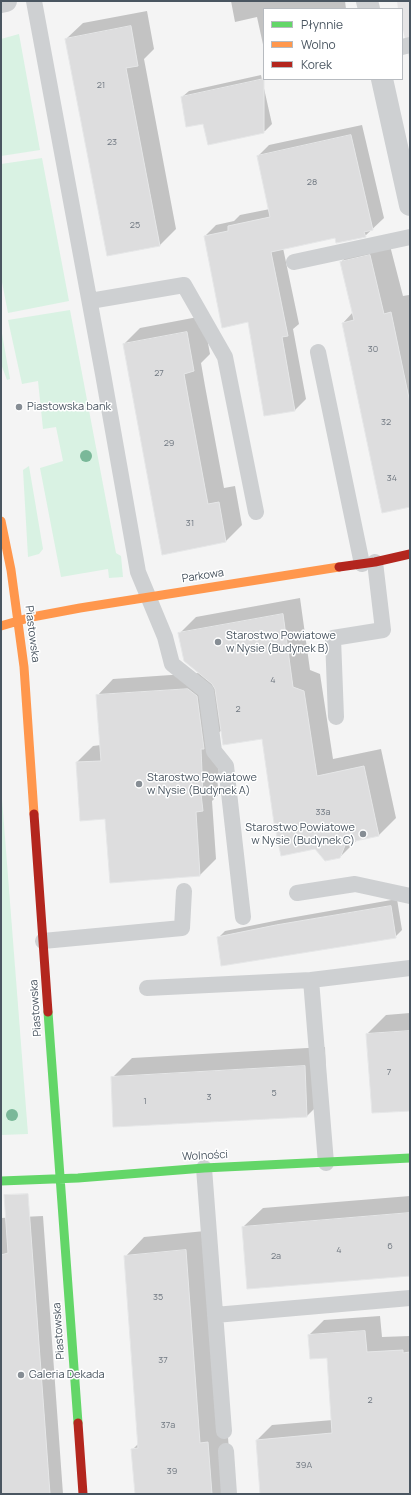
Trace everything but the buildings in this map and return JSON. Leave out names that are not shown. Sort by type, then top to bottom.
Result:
[{"type":"street","points":[[1,2],[6,1]]},
{"type":"street","points":[[382,80],[410,205]]},
{"type":"street","name":"Piastowska","points":[[1,521],[11,570],[24,667],[59,1178],[83,1494]]},
{"type":"street","name":"Parkowa","points":[[1,626],[19,621],[148,596],[368,563],[410,554]]},
{"type":"street","name":"Wolności","points":[[1,1181],[204,1168],[410,1158]]},
{"type":"lane","points":[[34,1],[90,301],[138,572],[165,637],[172,664],[206,691],[214,751],[226,766],[243,917]]},
{"type":"lane","points":[[294,262],[410,237]]},
{"type":"lane","points":[[90,301],[184,285],[225,357],[256,512]]},
{"type":"lane","points":[[318,352],[383,630],[333,638],[336,717]]},
{"type":"lane","points":[[297,893],[355,884],[410,896]]},
{"type":"lane","points":[[43,941],[182,928],[184,891]]},
{"type":"lane","points":[[146,988],[311,980],[410,968]]},
{"type":"lane","points":[[311,980],[326,1163]]},
{"type":"lane","points":[[204,1168],[224,1431]]},
{"type":"lane","points":[[215,1315],[410,1298]]},
{"type":"lane","points":[[226,1451],[229,1494]]},
{"type":"shaded area","points":[[397,1],[410,1],[410,62],[403,30],[403,8],[398,8]]},
{"type":"green space","points":[[19,34],[40,150],[1,156],[1,39]]},
{"type":"green space","points":[[42,158],[69,301],[8,313],[1,277],[1,164]]},
{"type":"green space","points":[[70,310],[116,553],[121,556],[123,577],[109,578],[108,569],[61,577],[40,468],[63,461],[56,427],[43,429],[38,381],[22,384],[8,320]]},
{"type":"green space","points":[[1,328],[10,379],[7,380],[1,364]]},
{"type":"green space","points":[[29,466],[43,549],[39,554],[28,557],[23,470]]},
{"type":"green space","points":[[1,786],[28,1134],[1,1135]]},
{"type":"traffic: fast","points":[[48,1012],[78,1423]]},
{"type":"traffic: fast","points":[[1,1181],[78,1178],[204,1168],[410,1158]]},
{"type":"traffic: slow","points":[[1,521],[11,570],[24,667],[34,814]]},
{"type":"traffic: slow","points":[[1,626],[32,617],[80,608],[339,567]]},
{"type":"traffic: jam","points":[[339,567],[375,562],[410,554]]},
{"type":"traffic: jam","points":[[34,814],[48,1012]]},
{"type":"traffic: jam","points":[[78,1423],[83,1494]]},
{"type":"place","name":"Piastowska bank","points":[[19,407]]},
{"type":"place","name":"Starostwo Powiatowe w Nysie (Budynek B)","points":[[218,642]]},
{"type":"place","name":"Starostwo Powiatowe w Nysie (Budynek A)","points":[[139,784]]},
{"type":"place","name":"Starostwo Powiatowe w Nysie (Budynek C)","points":[[363,834]]},
{"type":"place","name":"Galeria Dekada","points":[[21,1375]]}]
